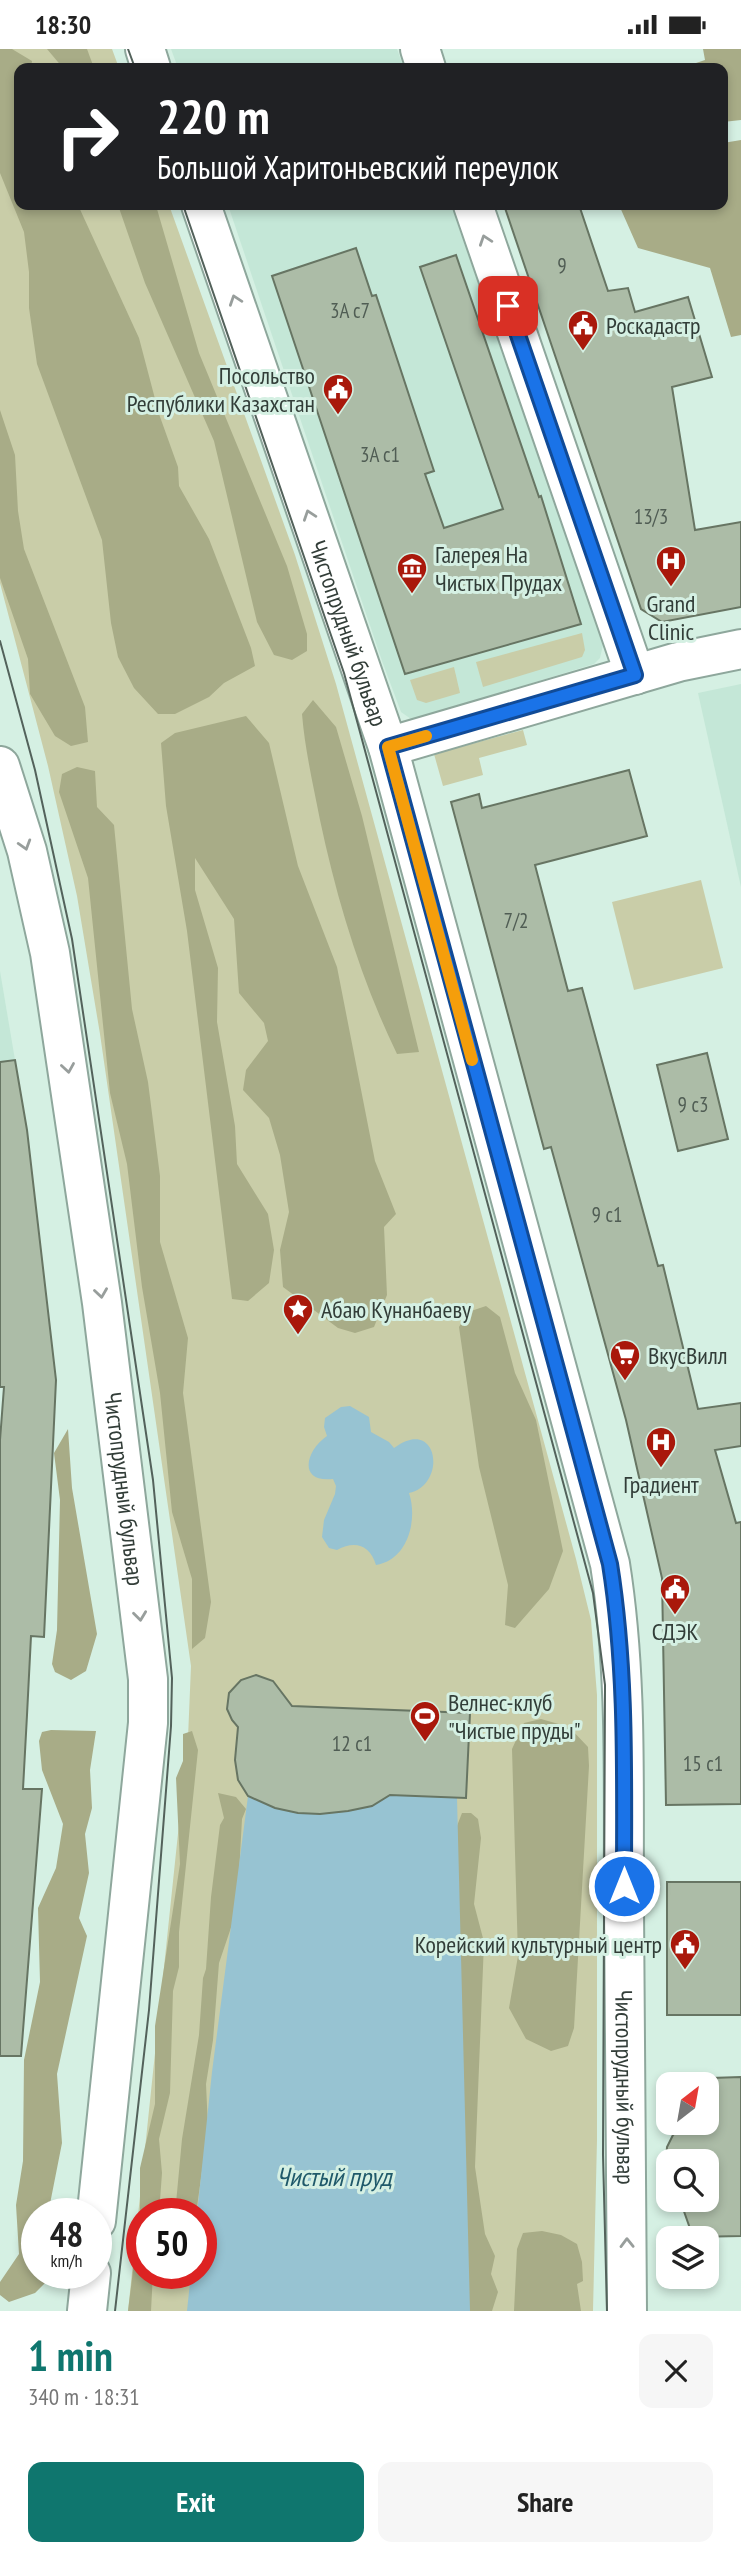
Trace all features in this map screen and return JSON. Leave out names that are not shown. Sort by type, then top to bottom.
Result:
[{"type":"main road","name":"Чистопрудный бульвар","points":[[203,210],[388,747],[610,1564],[624,1697],[624,2154],[627,2311]]},
{"type":"main road","points":[[475,210],[635,675]]},
{"type":"main road","points":[[388,747],[694,658],[741,649]]},
{"type":"main road","name":"Чистопрудный бульвар","points":[[0,766],[27,851],[52,967],[102,1303],[148,1679],[148,1723],[98,2198]]},
{"type":"main road","points":[[87,2311],[89,2289]]},
{"type":"shaded area","points":[[0,49],[112,49],[117,63],[14,63],[14,210],[171,210],[295,555],[336,684],[576,1559],[591,1620],[597,1695],[597,2140],[593,2311],[128,2311],[130,2289],[217,2289],[217,2198],[140,2198],[188,1738],[191,1666],[100,1034],[77,896],[48,766],[0,583]]},
{"type":"shaded area","points":[[0,49],[12,49],[32,61],[14,63],[14,207],[0,173]]},
{"type":"shaded area","points":[[47,49],[87,49],[92,63],[59,63]]},
{"type":"shaded area","points":[[171,49],[397,49],[402,63],[176,63]]},
{"type":"shaded area","points":[[703,49],[741,49],[741,120],[728,121],[728,63],[696,63],[705,60]]},
{"type":"shaded area","points":[[741,140],[741,335],[731,337],[710,268],[638,248],[621,210],[728,210],[728,142]]},
{"type":"shaded area","points":[[15,210],[80,210],[139,338],[159,414],[178,467],[179,486],[209,539],[251,648],[255,666],[224,683],[209,697],[175,714],[158,714],[134,688],[118,657],[111,623],[102,540],[37,364],[29,308],[29,272],[24,232]]},
{"type":"shaded area","points":[[120,210],[157,210],[199,353],[287,566],[307,634],[307,651],[292,660],[274,655],[257,622],[214,441],[145,283]]},
{"type":"shaded area","points":[[230,210],[453,210],[603,645],[600,658],[594,664],[411,719],[401,712]]},
{"type":"shaded area","points":[[0,410],[15,455],[18,511],[24,549],[85,707],[88,742],[71,746],[55,736],[30,694],[28,659],[0,578]]},
{"type":"shaded area","points":[[582,633],[585,650],[582,657],[483,687],[476,662]]},
{"type":"shaded area","points":[[454,667],[460,693],[426,703],[417,700],[410,680]]},
{"type":"shaded area","points":[[741,684],[741,887],[698,693]]},
{"type":"shaded area","points":[[313,700],[336,727],[362,816],[419,1052],[397,1054],[361,969],[342,910],[320,820],[305,741],[302,714]]},
{"type":"shaded area","points":[[246,716],[269,743],[298,866],[337,967],[375,1161],[396,1214],[384,1227],[387,1295],[374,1327],[355,1333],[338,1328],[283,1287],[280,1250],[289,1212],[280,1155],[269,1118],[243,1090],[246,1070],[268,1041],[264,1023],[239,993],[234,919],[195,858],[195,890],[218,968],[217,1022],[235,1126],[237,1164],[268,1214],[274,1250],[269,1283],[248,1301],[232,1299],[187,931],[166,806],[161,743],[175,733]]},
{"type":"shaded area","points":[[523,730],[527,745],[479,758],[483,775],[443,786],[434,754]]},
{"type":"shaded area","points":[[77,767],[95,771],[97,807],[114,825],[132,1009],[148,1082],[160,1176],[160,1242],[188,1338],[183,1393],[211,1602],[205,1638],[192,1649],[192,1579],[172,1512],[160,1393],[142,1287],[127,1164],[110,1093],[88,878],[59,792],[62,774]]},
{"type":"shaded area","points":[[701,880],[723,968],[634,990],[612,902]]},
{"type":"shaded area","points":[[0,971],[26,1125],[0,1129]]},
{"type":"shaded area","points":[[486,1306],[500,1317],[515,1373],[536,1420],[563,1551],[549,1589],[515,1628],[505,1625],[508,1585],[479,1467],[459,1327],[468,1312]]},
{"type":"shaded area","points":[[68,1429],[72,1488],[97,1634],[86,1671],[71,1680],[55,1672],[52,1664],[57,1630],[60,1500],[54,1453]]},
{"type":"shaded area","points":[[541,1719],[569,1727],[588,1747],[589,1766],[574,2028],[568,2046],[551,2051],[526,2039],[509,2008],[518,1956],[512,1749],[524,1723]]},
{"type":"shaded area","points":[[96,1731],[90,1770],[92,1808],[85,1834],[89,1873],[79,1918],[87,1936],[57,2074],[62,2143],[51,2198],[21,2198],[21,2289],[39,2289],[9,2302],[0,2295],[0,2282],[19,2254],[16,2205],[23,2161],[24,2060],[40,1982],[38,1908],[56,1868],[63,1824],[42,1770],[39,1741],[42,1732]]},
{"type":"shaded area","points":[[192,1731],[198,1750],[179,1932],[179,1967],[173,1991],[170,2093],[159,2139],[162,2173],[160,2198],[140,2198],[140,2168],[155,2104],[155,2026],[180,1864],[176,1778],[183,1761],[183,1734]]},
{"type":"shaded area","points":[[218,1793],[236,1797],[246,1809],[242,1819],[237,1910],[219,1963],[213,2040],[206,2084],[208,2128],[198,2198],[176,2198],[182,2139],[199,2035],[220,1825],[224,1818]]},
{"type":"shaded area","points":[[462,1813],[471,1813],[478,1819],[481,1838],[474,1904],[484,1942],[475,2167],[485,2234],[495,2256],[491,2274],[498,2292],[492,2311],[466,2311],[446,1854]]},
{"type":"shaded area","points":[[542,2231],[561,2235],[577,2244],[582,2262],[583,2281],[577,2284],[581,2311],[514,2311],[517,2249],[523,2233]]},
{"type":"shaded area","points":[[131,2289],[152,2289],[151,2311],[128,2311]]},
{"type":"water","points":[[350,1406],[369,1417],[371,1432],[394,1448],[409,1440],[420,1440],[428,1445],[433,1455],[429,1478],[421,1487],[409,1493],[411,1526],[403,1547],[387,1562],[376,1565],[370,1553],[361,1546],[350,1545],[337,1550],[329,1548],[322,1537],[324,1520],[336,1486],[333,1479],[322,1479],[310,1471],[310,1457],[327,1436],[325,1418],[341,1407]]},
{"type":"water","name":"Чистый пруд","points":[[390,1795],[457,1798],[470,2311],[187,2311],[189,2289],[217,2289],[217,2198],[199,2198],[212,2072],[248,1796],[284,1809],[302,1812],[338,1813],[373,1804]]},
{"type":"building","points":[[506,210],[581,210],[608,291],[628,288],[635,312],[688,297],[712,377],[672,387],[695,530],[741,522],[741,607],[662,622],[641,609]]},
{"type":"building","points":[[356,248],[372,296],[376,295],[434,471],[425,474],[444,528],[503,509],[420,267],[456,255],[539,497],[541,496],[581,624],[405,674],[272,276]]},
{"type":"building","points":[[629,770],[647,836],[535,865],[568,991],[582,988],[658,1266],[663,1265],[698,1409],[741,1403],[741,1446],[715,1450],[736,1523],[741,1522],[741,1804],[666,1805],[662,1578],[626,1420],[551,1147],[544,1149],[451,802],[479,794],[482,808]]},
{"type":"building","points":[[707,1053],[728,1139],[678,1151],[657,1065]]},
{"type":"building","points":[[15,1060],[27,1130],[56,1380],[44,1637],[31,1636],[23,1789],[42,1789],[21,2056],[0,2056],[0,1440],[4,1387],[0,1387],[0,1062]]},
{"type":"building","points":[[256,1675],[273,1681],[292,1706],[470,1713],[466,1798],[390,1795],[372,1806],[320,1814],[275,1808],[248,1796],[238,1780],[235,1760],[238,1727],[227,1709],[229,1693],[241,1680]]},
{"type":"building","points":[[667,1882],[741,1882],[741,2015],[667,2015]]},
{"type":"building","points":[[741,2077],[741,2236],[719,2236],[719,2226],[689,2226],[684,2212],[719,2212],[719,2149],[667,2149],[673,2135],[719,2135],[719,2078]]},
{"type":"tram line","points":[[128,49],[133,63]]},
{"type":"tram line","points":[[185,210],[344,673],[593,1593],[605,1685],[603,2155],[607,2311]]},
{"type":"tram line","points":[[0,641],[35,770],[72,939],[153,1480],[172,1678],[171,1726],[149,2010],[115,2311]]},
{"type":"slow traffic","points":[[426,736],[388,747],[472,1060]]},
{"type":"place","name":"Роскадастр","points":[[583,352]]},
{"type":"place","name":"Посольство Республики Казахстан","points":[[338,416]]},
{"type":"place","name":"Grand Clinic","points":[[671,588]]},
{"type":"place","name":"Галерея На Чистых Прудах","points":[[412,595]]},
{"type":"place","name":"Абаю Кунанбаеву","points":[[298,1336]]},
{"type":"place","name":"ВкусВилл","points":[[625,1382]]},
{"type":"place","name":"Градиент","points":[[661,1469]]},
{"type":"place","name":"СДЭК","points":[[675,1616]]},
{"type":"place","name":"Велнес-клуб \"Чистые пруды\"","points":[[425,1743]]},
{"type":"place","name":"Корейский культурный центр","points":[[685,1971]]},
{"type":"route","points":[[508,306],[635,675],[388,747],[610,1564],[624,1697],[624,1886]]}]
